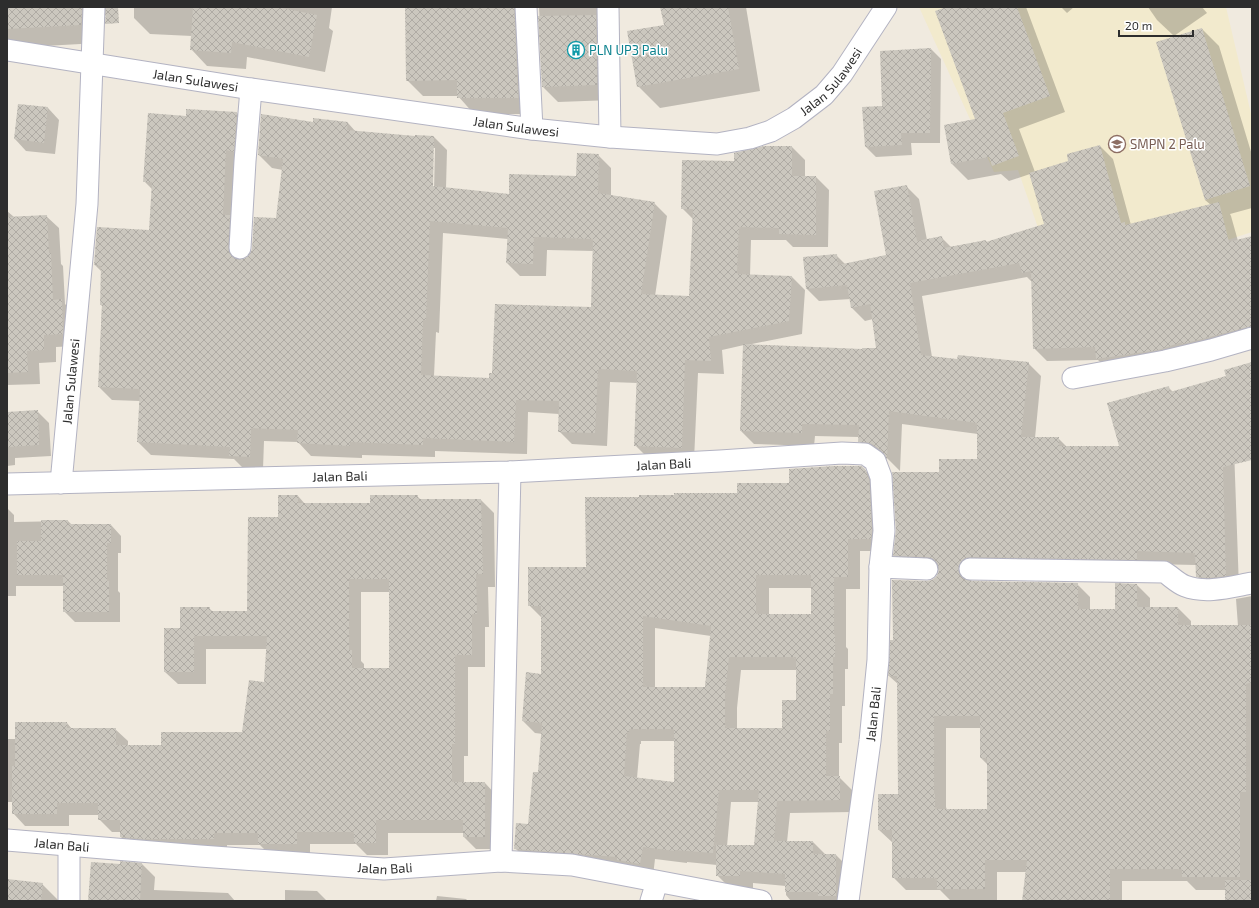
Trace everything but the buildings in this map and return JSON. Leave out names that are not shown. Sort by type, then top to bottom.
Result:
[{"type":"street","name":"Jalan Sulawesi","points":[[61,483],[87,204],[94,7]]},
{"type":"street","points":[[526,7],[532,129]]},
{"type":"street","points":[[608,7],[610,137]]},
{"type":"street","name":"Jalan Sulawesi","points":[[7,50],[252,90],[532,129],[610,137],[717,144],[750,138],[771,131],[794,118],[824,95],[842,74],[886,7]]},
{"type":"street","points":[[240,248],[245,161],[252,90]]},
{"type":"street","points":[[1073,378],[1165,361],[1252,338]]},
{"type":"street","name":"Jalan Bali","points":[[7,484],[510,472],[720,462],[842,453],[865,454],[875,461],[881,477],[884,531],[880,567],[878,660],[870,741],[848,901]]},
{"type":"street","points":[[501,861],[510,472]]},
{"type":"street","points":[[880,567],[928,569]]},
{"type":"street","points":[[970,569],[1164,572],[1183,585],[1196,589],[1217,590],[1252,583]]},
{"type":"street","name":"Jalan Bali","points":[[7,840],[384,869],[501,861],[572,865],[654,892],[761,901]]},
{"type":"street","points":[[68,845],[69,901]]},
{"type":"shaded area","name":"SMPN 2 Palu","points":[[919,7],[1226,7],[1252,118],[1252,232],[1061,294],[1018,170],[994,172]]},
{"type":"place","name":"PLN UP3 Palu","points":[[576,50]]},
{"type":"place","name":"SMPN 2 Palu","points":[[1117,144]]}]
